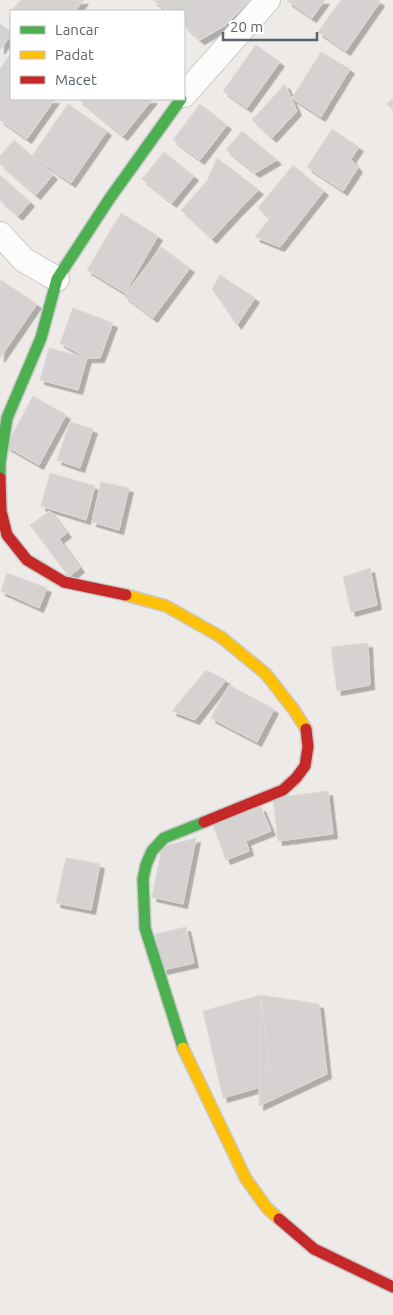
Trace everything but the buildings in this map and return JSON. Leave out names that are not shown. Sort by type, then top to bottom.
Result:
[{"type":"street","points":[[185,94],[268,0]]},
{"type":"street","points":[[180,100],[110,198],[57,279],[41,338],[7,418],[0,463],[1,511],[7,535],[27,560],[64,582],[137,597],[166,606],[221,637],[266,674],[306,728],[308,747],[305,766],[283,790],[164,838],[152,851],[143,879],[146,928],[183,1048],[255,1194],[267,1208],[314,1249],[393,1287]]},
{"type":"street","points":[[0,234],[24,260],[57,279]]},
{"type":"traffic: fast","points":[[0,478],[0,463],[7,418],[41,338],[57,279],[110,198],[180,100]]},
{"type":"traffic: fast","points":[[183,1048],[145,928],[143,879],[152,851],[164,838],[204,822]]},
{"type":"traffic: slow","points":[[126,595],[166,606],[221,637],[266,674],[306,729]]},
{"type":"traffic: slow","points":[[183,1048],[246,1179],[267,1208],[279,1219]]},
{"type":"traffic: jam","points":[[0,478],[1,511],[7,535],[27,560],[64,582],[126,595]]},
{"type":"traffic: jam","points":[[204,822],[283,790],[305,766],[308,747],[306,729]]},
{"type":"traffic: jam","points":[[279,1219],[314,1249],[393,1287]]}]
